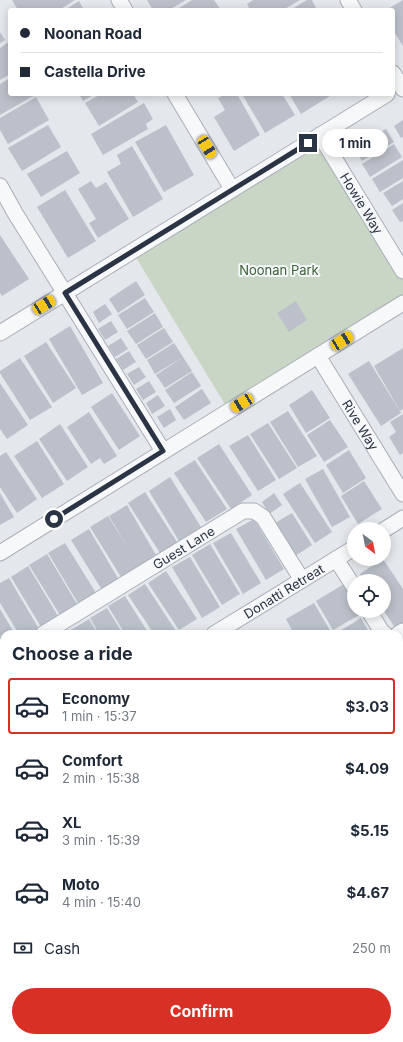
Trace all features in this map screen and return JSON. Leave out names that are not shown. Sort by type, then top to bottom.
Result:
[{"type":"street","points":[[176,96],[232,189]]},
{"type":"street","points":[[0,333],[384,96]]},
{"type":"street","name":"Howie Way","points":[[320,136],[403,271]]},
{"type":"street","points":[[0,186],[15,213],[163,451]]},
{"type":"street","points":[[0,553],[403,303]]},
{"type":"street","name":"Rive Way","points":[[318,356],[403,494]]},
{"type":"street","name":"Guest Lane","points":[[50,630],[243,511],[254,511],[263,517],[302,580]]},
{"type":"street","points":[[391,526],[403,518]]},
{"type":"street","name":"Donatti Retreat","points":[[221,630],[347,552]]},
{"type":"street","points":[[336,559],[347,576]]},
{"type":"street","points":[[373,618],[381,630]]},
{"type":"green space","name":"Noonan Park","points":[[320,135],[403,271],[403,303],[229,411],[132,251]]},
{"type":"building","points":[[12,0],[75,0],[62,8],[17,8]]},
{"type":"building","points":[[147,0],[186,0],[172,8],[152,8]]},
{"type":"building","points":[[192,0],[214,0],[220,8],[179,8]]},
{"type":"building","points":[[253,0],[300,0],[286,8],[249,8],[247,4]]},
{"type":"building","points":[[307,0],[312,0],[316,8],[293,8]]},
{"type":"building","points":[[403,0],[403,46],[395,33],[395,8],[389,8]]},
{"type":"building","points":[[79,1],[83,8],[68,8]]},
{"type":"building","points":[[0,32],[5,40],[0,43]]},
{"type":"building","points":[[8,42],[8,75],[0,80],[0,48]]},
{"type":"building","points":[[8,79],[8,96],[33,96],[0,115],[0,84]]},
{"type":"building","points":[[80,96],[92,96],[83,101]]},
{"type":"building","points":[[97,96],[134,96],[138,102],[99,126],[85,103]]},
{"type":"building","points":[[222,96],[238,96],[260,135],[234,151],[214,117],[225,110],[218,98]]},
{"type":"building","points":[[243,96],[283,96],[295,115],[265,133]]},
{"type":"building","points":[[290,96],[330,96],[301,114]]},
{"type":"building","points":[[36,97],[49,120],[8,144],[0,130],[0,118]]},
{"type":"building","points":[[144,103],[153,119],[146,124],[148,129],[103,155],[91,134]]},
{"type":"building","points":[[403,120],[403,137],[401,138],[394,126]]},
{"type":"building","points":[[48,125],[61,147],[22,171],[8,148]]},
{"type":"building","points":[[166,125],[194,175],[164,192],[135,142]]},
{"type":"building","points":[[386,129],[394,142],[362,161],[354,148]]},
{"type":"building","points":[[394,144],[402,157],[370,177],[362,164]]},
{"type":"building","points":[[132,146],[163,199],[133,217],[107,172],[121,164],[117,155]]},
{"type":"building","points":[[67,151],[80,173],[41,197],[27,174]]},
{"type":"building","points":[[403,160],[403,178],[380,192],[372,179]]},
{"type":"building","points":[[91,181],[96,188],[106,182],[129,219],[98,238],[89,223],[96,219],[78,189]]},
{"type":"building","points":[[403,181],[403,199],[392,206],[383,193]]},
{"type":"building","points":[[65,190],[96,241],[68,258],[37,207]]},
{"type":"building","points":[[403,203],[403,221],[400,222],[392,210]]},
{"type":"building","points":[[0,235],[29,279],[2,296],[0,293]]},
{"type":"building","points":[[136,281],[145,295],[118,313],[109,299]]},
{"type":"building","points":[[145,298],[154,312],[127,329],[118,315]]},
{"type":"building","points":[[296,301],[307,320],[289,332],[277,313]]},
{"type":"building","points":[[105,304],[112,314],[99,323],[93,312]]},
{"type":"building","points":[[155,313],[163,327],[136,344],[127,331]]},
{"type":"building","points":[[111,321],[118,332],[105,340],[98,329]]},
{"type":"building","points":[[70,326],[103,383],[82,395],[49,339]]},
{"type":"building","points":[[164,328],[173,342],[146,359],[137,345]]},
{"type":"building","points":[[121,338],[128,349],[115,357],[108,346]]},
{"type":"building","points":[[46,342],[76,388],[53,403],[24,356]]},
{"type":"building","points":[[174,343],[183,357],[155,374],[147,360]]},
{"type":"building","points":[[403,348],[403,409],[400,411],[374,366]]},
{"type":"building","points":[[129,351],[136,362],[123,370],[116,359]]},
{"type":"building","points":[[183,357],[192,371],[165,388],[156,375]]},
{"type":"building","points":[[20,358],[52,407],[30,420],[0,373],[0,371]]},
{"type":"building","points":[[369,361],[401,413],[381,426],[348,374]]},
{"type":"building","points":[[139,367],[146,377],[134,385],[127,374]]},
{"type":"building","points":[[192,372],[201,386],[174,403],[165,390]]},
{"type":"building","points":[[149,381],[156,392],[143,400],[136,389]]},
{"type":"building","points":[[0,383],[28,425],[7,439],[0,429]]},
{"type":"building","points":[[202,389],[211,403],[184,420],[175,407]]},
{"type":"building","points":[[312,390],[330,418],[306,433],[289,405]]},
{"type":"building","points":[[112,393],[140,436],[119,450],[91,407]]},
{"type":"building","points":[[158,395],[165,406],[152,414],[146,403]]},
{"type":"building","points":[[170,409],[176,420],[164,428],[157,417]]},
{"type":"building","points":[[288,411],[317,456],[298,467],[270,422]]},
{"type":"building","points":[[89,412],[117,456],[104,464],[100,458],[91,464],[67,427]]},
{"type":"building","points":[[403,414],[403,453],[400,455],[389,437],[396,432],[390,422]]},
{"type":"building","points":[[330,420],[348,447],[324,462],[307,435]]},
{"type":"building","points":[[268,423],[297,468],[279,479],[250,434]]},
{"type":"building","points":[[60,424],[88,467],[67,481],[39,439]]},
{"type":"building","points":[[248,435],[276,480],[258,491],[229,446]]},
{"type":"building","points":[[37,441],[64,484],[42,498],[14,456]]},
{"type":"building","points":[[219,444],[252,495],[231,509],[197,458]]},
{"type":"building","points":[[349,450],[366,478],[343,493],[326,465]]},
{"type":"building","points":[[6,452],[37,499],[17,513],[0,487],[0,456]]},
{"type":"building","points":[[195,460],[227,509],[206,522],[174,473]]},
{"type":"building","points":[[323,469],[350,517],[332,527],[305,479]]},
{"type":"building","points":[[170,477],[201,527],[179,541],[149,491]]},
{"type":"building","points":[[364,481],[382,509],[361,522],[357,522],[341,496]]},
{"type":"building","points":[[300,483],[332,532],[315,543],[283,494]]},
{"type":"building","points":[[145,492],[177,542],[160,553],[128,503]]},
{"type":"building","points":[[0,493],[14,517],[0,525]]},
{"type":"building","points":[[274,493],[282,505],[269,514],[262,502]]},
{"type":"building","points":[[127,505],[156,555],[121,577],[90,527],[108,516],[128,548],[109,516]]},
{"type":"building","points":[[292,513],[312,545],[295,556],[275,523]]},
{"type":"building","points":[[254,519],[284,569],[266,580],[236,529]]},
{"type":"building","points":[[89,529],[119,580],[102,590],[71,540]]},
{"type":"building","points":[[231,533],[261,583],[243,594],[213,543]]},
{"type":"building","points":[[65,543],[96,593],[78,603],[48,553]]},
{"type":"building","points":[[210,544],[240,594],[222,605],[192,555]]},
{"type":"building","points":[[47,554],[77,604],[60,615],[29,565]]},
{"type":"building","points":[[190,557],[220,607],[202,618],[172,567]]},
{"type":"building","points":[[28,566],[58,616],[41,627],[11,577]]},
{"type":"building","points":[[372,566],[388,566],[403,589],[403,624],[396,629],[389,618],[391,618],[391,574],[360,574]]},
{"type":"building","points":[[166,571],[197,619],[179,630],[148,583]]},
{"type":"building","points":[[9,578],[39,629],[17,630],[0,603],[0,583]]},
{"type":"building","points":[[145,584],[175,630],[151,630],[128,595]]},
{"type":"building","points":[[344,584],[347,589],[347,618],[354,618],[333,630],[316,601]]},
{"type":"building","points":[[125,596],[146,630],[123,630],[108,606]]},
{"type":"building","points":[[314,603],[330,630],[292,630],[286,619]]},
{"type":"building","points":[[107,608],[121,630],[97,630],[90,618]]},
{"type":"building","points":[[0,609],[13,630],[0,630]]},
{"type":"building","points":[[361,618],[368,630],[342,630]]},
{"type":"building","points":[[89,619],[96,630],[71,630]]},
{"type":"route","points":[[54,519],[163,451],[65,293],[308,143]]}]
